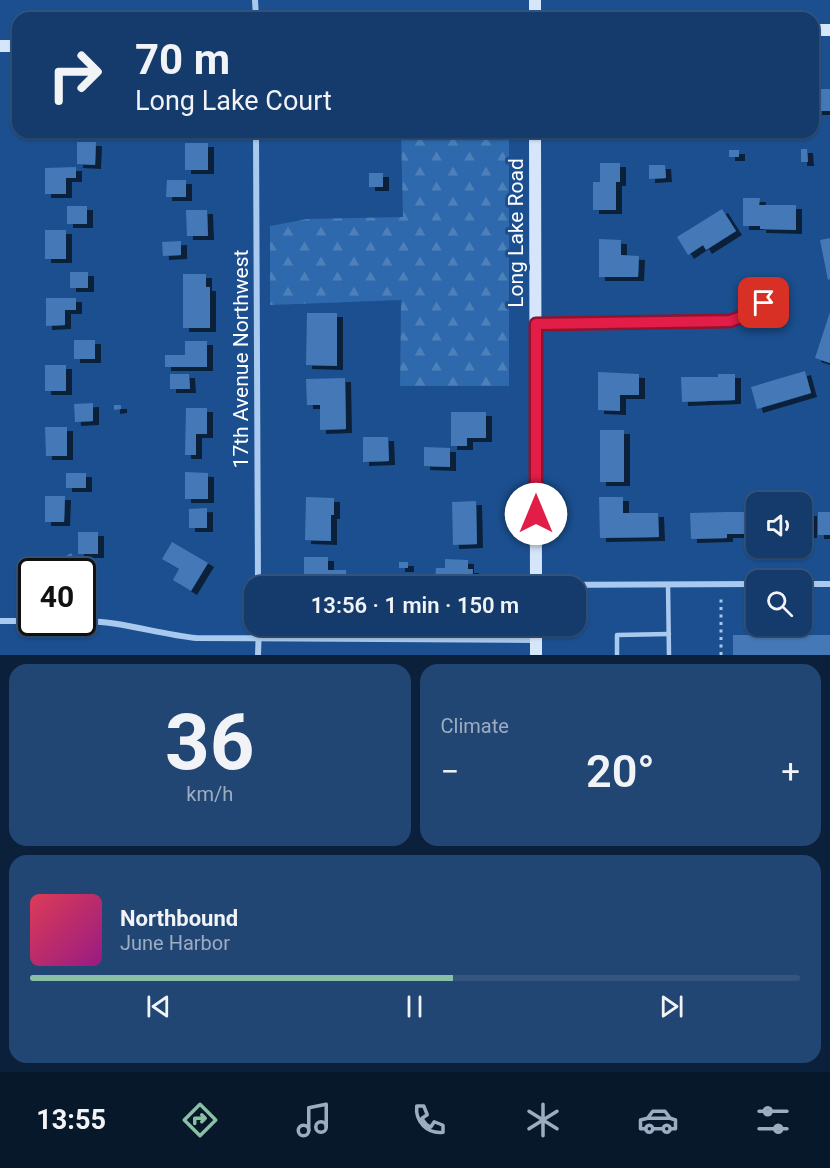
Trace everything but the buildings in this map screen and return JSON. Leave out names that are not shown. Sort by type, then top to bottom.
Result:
[{"type":"street","name":"17th Avenue Northwest","points":[[256,138],[258,576]]},
{"type":"street","name":"Long Lake Road","points":[[535,138],[536,576]]},
{"type":"street","points":[[536,324],[730,321],[747,315],[764,303]]},
{"type":"street","points":[[586,585],[746,584]]},
{"type":"street","points":[[812,584],[830,584]]},
{"type":"street","points":[[0,621],[18,621]]},
{"type":"street","points":[[96,621],[166,635],[196,638],[536,640]]},
{"type":"street","points":[[536,636],[536,655]]},
{"type":"street","points":[[258,655],[259,639]]},
{"type":"lane","points":[[668,584],[669,655]]},
{"type":"lane","points":[[617,655],[617,635],[669,634]]},
{"type":"path","points":[[721,584],[721,655]]},
{"type":"green space","points":[[401,138],[509,138],[509,386],[400,386],[401,300],[270,305],[270,226],[307,219],[403,217]]},
{"type":"route","points":[[536,514],[536,324],[730,321],[747,315],[764,303]]}]
